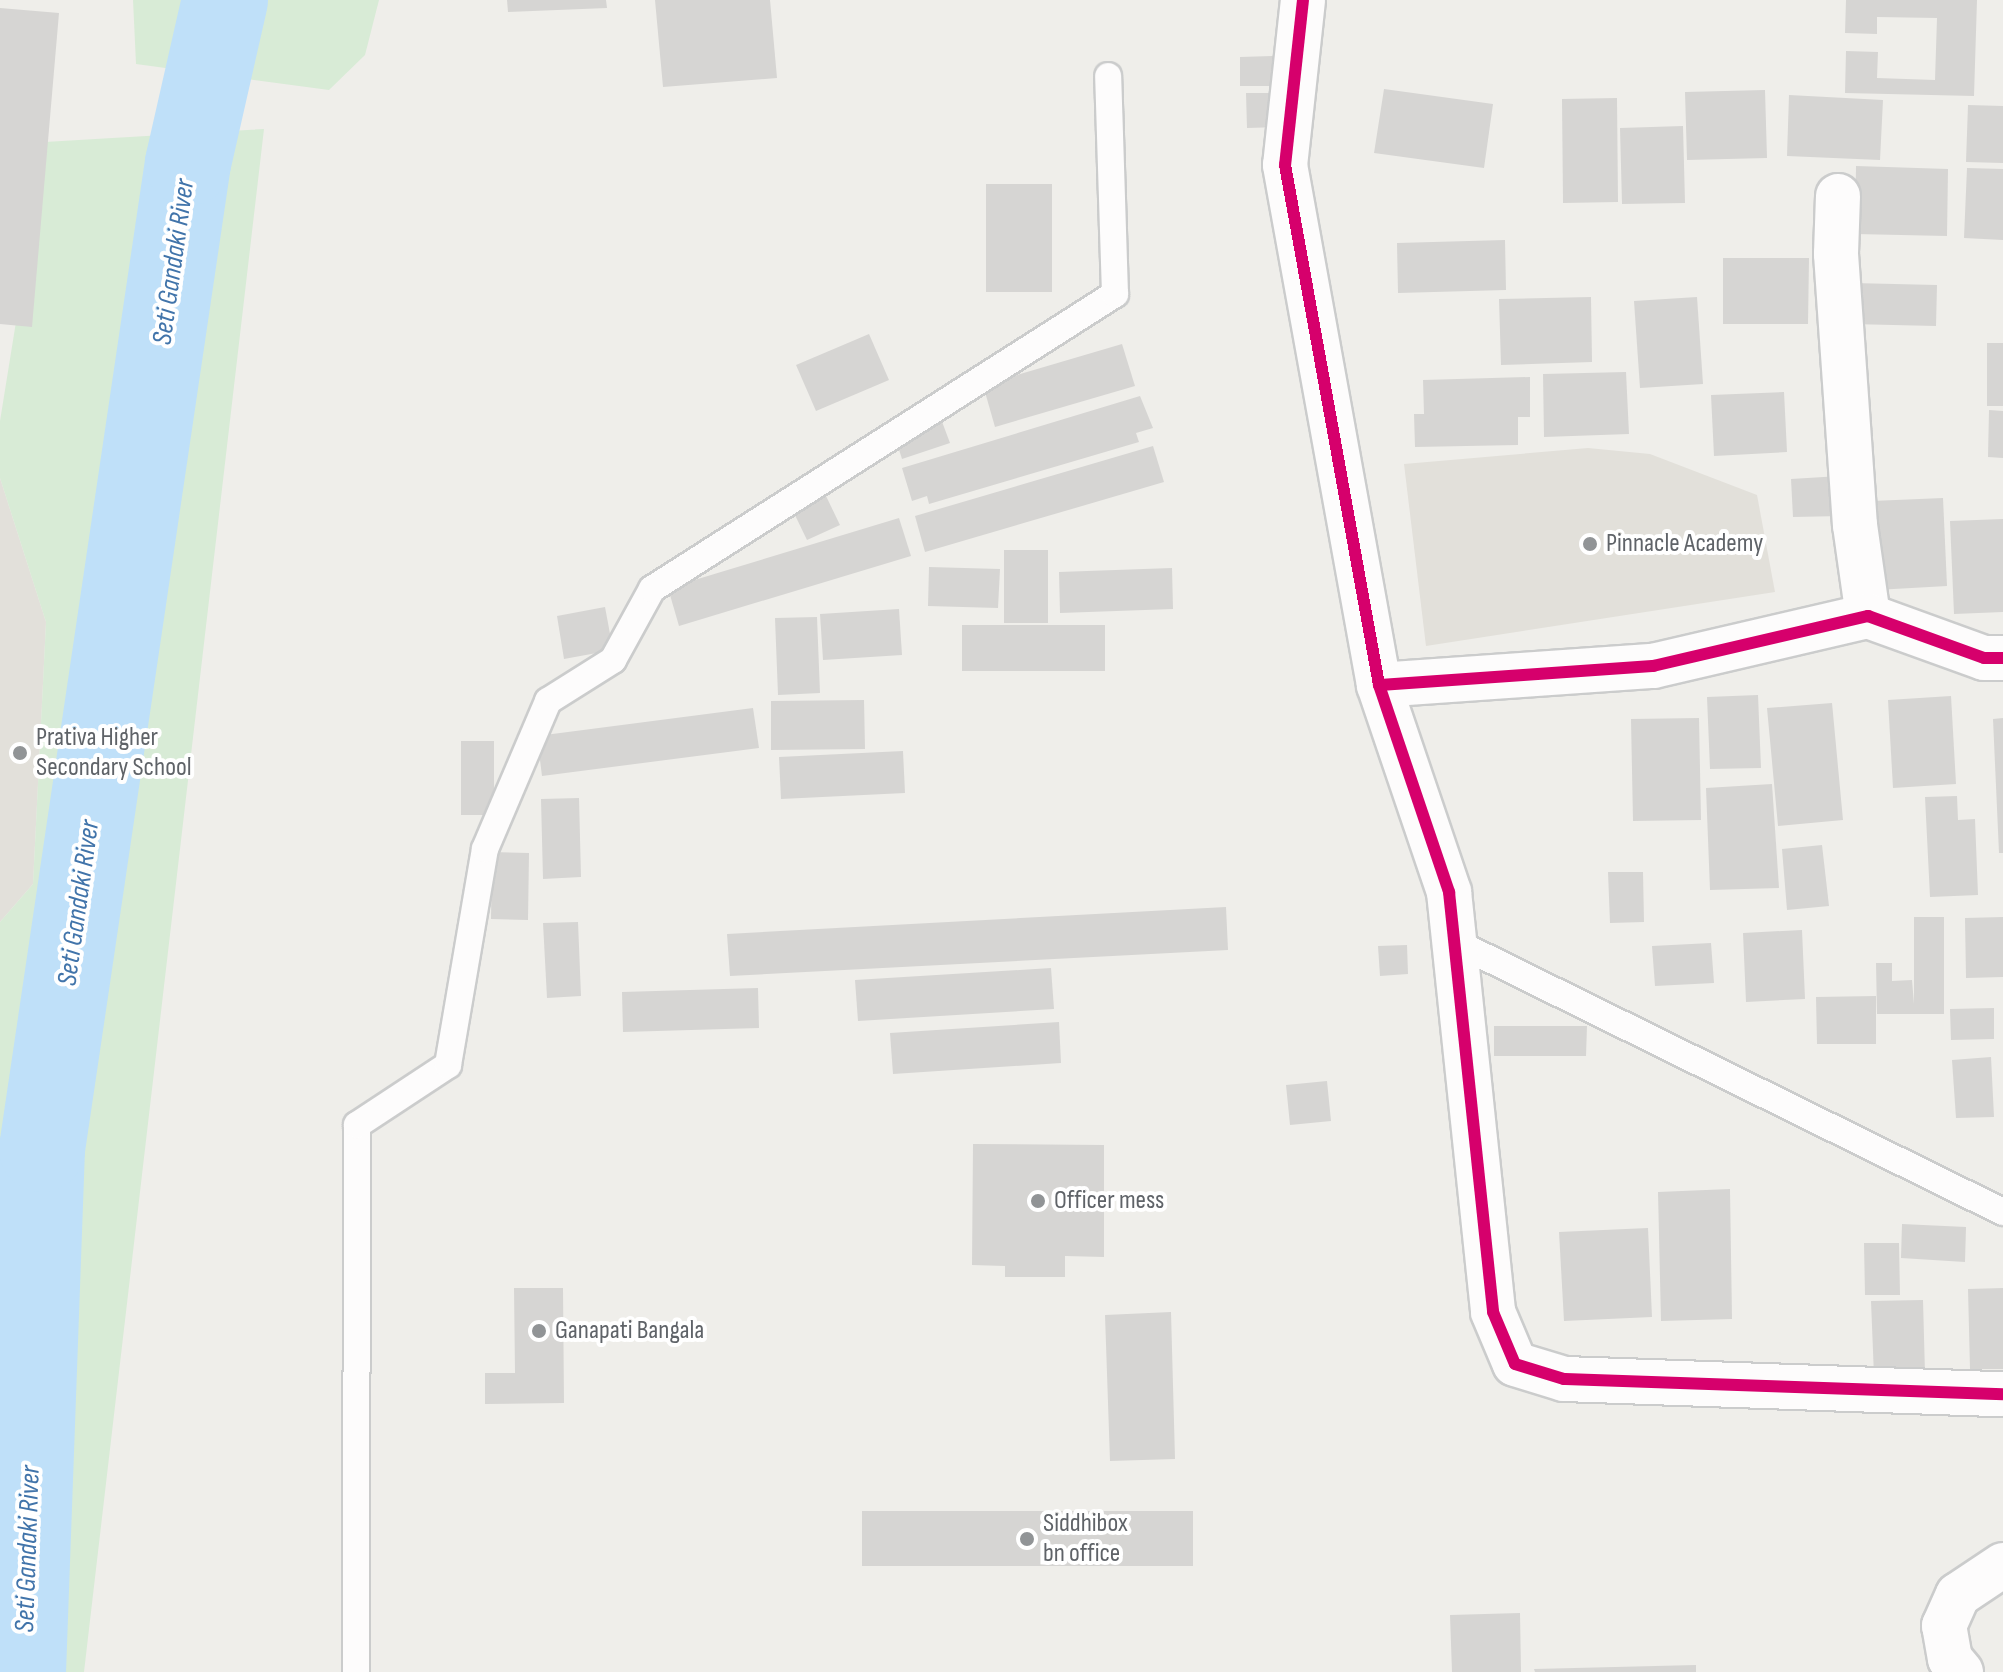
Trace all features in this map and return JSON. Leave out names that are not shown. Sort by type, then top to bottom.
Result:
[{"type":"street","points":[[1303,0],[1285,165],[1379,685],[1449,892],[1493,1312],[1515,1364],[1564,1379],[2003,1394]]},
{"type":"street","points":[[1838,196],[1836,254],[1855,525],[1868,616]]},
{"type":"street","points":[[1379,685],[1653,666],[1868,616],[1984,658],[2003,658]]},
{"type":"street","points":[[1961,1672],[1950,1659],[1944,1626],[1958,1595],[2003,1565]]},
{"type":"lane","points":[[356,1672],[357,1125],[448,1065],[485,849],[548,701],[613,660],[652,589],[1115,294],[1108,76]]},
{"type":"lane","points":[[1455,942],[2003,1212]]},
{"type":"shaded area","name":"Pinnacle Academy","points":[[1588,448],[1650,454],[1757,495],[1775,592],[1426,646],[1404,464]]},
{"type":"shaded area","name":"Prativa Higher Secondary School","points":[[0,478],[46,622],[33,884],[0,922]]},
{"type":"green space","points":[[133,0],[379,0],[365,55],[329,90],[136,64]]},
{"type":"green space","points":[[264,129],[84,1672],[0,1672],[0,922],[33,884],[46,622],[0,478],[0,421],[45,142]]},
{"type":"building","points":[[507,0],[606,0],[607,8],[508,12]]},
{"type":"building","points":[[655,0],[770,0],[777,78],[663,87]]},
{"type":"building","points":[[1846,0],[1977,0],[1974,96],[1845,93],[1846,51],[1878,52],[1877,78],[1935,80],[1937,18],[1877,17],[1877,34],[1845,33]]},
{"type":"building","points":[[0,8],[59,13],[32,327],[0,324]]},
{"type":"building","points":[[1273,56],[1273,86],[1240,86],[1240,57]]},
{"type":"building","points":[[1384,89],[1493,104],[1484,168],[1374,153]]},
{"type":"building","points":[[1765,90],[1767,158],[1687,160],[1685,92]]},
{"type":"building","points":[[1246,93],[1283,93],[1284,127],[1247,128]]},
{"type":"building","points":[[1789,95],[1883,100],[1880,160],[1787,156]]},
{"type":"building","points":[[1617,98],[1618,202],[1563,203],[1562,99]]},
{"type":"building","points":[[1968,105],[2003,106],[2003,163],[1966,162]]},
{"type":"building","points":[[1683,126],[1685,203],[1622,204],[1620,128]]},
{"type":"building","points":[[1856,166],[1948,169],[1947,236],[1855,234]]},
{"type":"building","points":[[1967,168],[2003,169],[2003,240],[1964,238]]},
{"type":"building","points":[[986,184],[1052,184],[1052,292],[986,292]]},
{"type":"building","points":[[1505,240],[1506,290],[1398,293],[1397,243]]},
{"type":"building","points":[[1723,258],[1809,258],[1808,324],[1723,324]]},
{"type":"building","points":[[1852,283],[1937,285],[1936,326],[1850,324]]},
{"type":"building","points":[[1591,297],[1592,362],[1501,365],[1499,299]]},
{"type":"building","points":[[1697,297],[1703,384],[1640,388],[1634,301]]},
{"type":"building","points":[[869,334],[889,380],[816,411],[796,365]]},
{"type":"building","points":[[1987,343],[2003,343],[2003,406],[1987,406]]},
{"type":"building","points":[[1122,344],[1135,386],[995,427],[983,385]]},
{"type":"building","points":[[1626,372],[1629,434],[1544,437],[1543,374]]},
{"type":"building","points":[[1530,377],[1530,417],[1518,417],[1518,445],[1415,447],[1414,414],[1424,414],[1423,380]]},
{"type":"building","points":[[1784,392],[1787,452],[1714,456],[1711,395]]},
{"type":"building","points":[[1140,396],[1153,428],[1136,433],[1139,442],[929,504],[927,496],[912,501],[902,468]]},
{"type":"building","points":[[1989,410],[2003,411],[2003,458],[1988,457]]},
{"type":"building","points":[[941,419],[950,443],[902,459],[894,434]]},
{"type":"building","points":[[1153,446],[1164,482],[925,552],[915,516]]},
{"type":"building","points":[[1840,476],[1842,516],[1793,517],[1791,479]]},
{"type":"building","points":[[826,496],[840,525],[807,540],[793,511]]},
{"type":"building","points":[[1943,498],[1947,586],[1876,590],[1872,501]]},
{"type":"building","points":[[899,518],[911,556],[679,626],[668,588]]},
{"type":"building","points":[[2003,519],[2003,612],[1954,614],[1950,521]]},
{"type":"building","points":[[1004,550],[1048,550],[1048,623],[1004,623]]},
{"type":"building","points":[[929,567],[1000,569],[998,608],[928,606]]},
{"type":"building","points":[[1172,568],[1173,609],[1060,613],[1059,572]]},
{"type":"building","points":[[605,607],[613,650],[564,659],[557,616]]},
{"type":"building","points":[[899,609],[902,655],[823,660],[820,614]]},
{"type":"building","points":[[817,617],[820,693],[778,695],[775,618]]},
{"type":"building","points":[[962,625],[1105,625],[1105,671],[962,671]]},
{"type":"building","points":[[1758,695],[1761,768],[1710,769],[1707,697]]},
{"type":"building","points":[[1951,696],[1956,784],[1893,788],[1888,700]]},
{"type":"building","points":[[864,700],[865,749],[771,750],[771,701]]},
{"type":"building","points":[[1832,703],[1843,820],[1778,826],[1767,708]]},
{"type":"building","points":[[753,708],[759,748],[542,776],[537,736]]},
{"type":"building","points":[[1699,718],[1701,820],[1633,821],[1631,719]]},
{"type":"building","points":[[2003,718],[2003,853],[1999,853],[1993,719]]},
{"type":"building","points":[[461,741],[494,741],[494,815],[461,815]]},
{"type":"building","points":[[903,751],[905,793],[781,799],[779,757]]},
{"type":"building","points":[[1772,784],[1779,888],[1710,890],[1706,788]]},
{"type":"building","points":[[1957,796],[1958,820],[1975,819],[1978,895],[1930,897],[1925,797]]},
{"type":"building","points":[[579,798],[581,877],[543,879],[541,799]]},
{"type":"building","points":[[1822,845],[1829,906],[1787,910],[1782,849]]},
{"type":"building","points":[[492,852],[529,853],[528,920],[491,919]]},
{"type":"building","points":[[1608,872],[1643,872],[1644,922],[1610,923]]},
{"type":"building","points":[[1226,907],[1228,950],[730,976],[727,934]]},
{"type":"building","points":[[1914,917],[1944,917],[1944,1014],[1877,1014],[1876,963],[1892,963],[1892,981],[1912,980],[1914,1004]]},
{"type":"building","points":[[2003,917],[2003,977],[1966,978],[1965,918]]},
{"type":"building","points":[[578,922],[581,996],[547,998],[543,923]]},
{"type":"building","points":[[1802,930],[1805,999],[1746,1002],[1743,933]]},
{"type":"building","points":[[1711,943],[1714,983],[1655,986],[1652,946]]},
{"type":"building","points":[[1407,945],[1408,974],[1380,976],[1378,946]]},
{"type":"building","points":[[1051,968],[1054,1009],[858,1021],[855,980]]},
{"type":"building","points":[[758,988],[759,1028],[623,1032],[622,992]]},
{"type":"building","points":[[1876,996],[1876,1044],[1817,1044],[1816,997]]},
{"type":"building","points":[[1994,1008],[1994,1039],[1951,1040],[1950,1009]]},
{"type":"building","points":[[1059,1022],[1061,1063],[893,1074],[890,1033]]},
{"type":"building","points":[[1494,1026],[1587,1026],[1586,1056],[1494,1056]]},
{"type":"building","points":[[1991,1057],[1994,1117],[1956,1118],[1952,1060]]},
{"type":"building","points":[[1327,1081],[1331,1121],[1290,1125],[1286,1085]]},
{"type":"building","name":"Officer mess","points":[[973,1144],[1104,1145],[1104,1257],[1065,1256],[1065,1277],[1005,1277],[1005,1266],[972,1265]]},
{"type":"building","points":[[1730,1189],[1732,1319],[1661,1321],[1658,1192]]},
{"type":"building","points":[[1902,1224],[1966,1227],[1965,1262],[1901,1258]]},
{"type":"building","points":[[1648,1228],[1652,1317],[1564,1321],[1559,1232]]},
{"type":"building","points":[[1864,1243],[1899,1243],[1900,1295],[1865,1295]]},
{"type":"building","name":"Ganapati Bangala","points":[[514,1288],[563,1288],[564,1403],[485,1404],[485,1373],[515,1373]]},
{"type":"building","points":[[2003,1288],[2003,1369],[1970,1369],[1968,1289]]},
{"type":"building","points":[[1923,1300],[1925,1374],[1874,1376],[1871,1301]]},
{"type":"building","points":[[1171,1312],[1175,1459],[1110,1461],[1105,1315]]},
{"type":"building","name":"Siddhibox bn office","points":[[862,1511],[1193,1511],[1193,1566],[862,1566]]},
{"type":"building","points":[[1520,1613],[1521,1672],[1452,1672],[1450,1615]]},
{"type":"building","points":[[1696,1665],[1696,1672],[1535,1672],[1534,1669]]},
{"type":"waterway","name":"Seti Gandaki River","points":[[23,1672],[42,1149],[188,163],[225,0]]},
{"type":"cycle path","points":[[1303,0],[1285,165],[1379,685],[1449,892],[1493,1312],[1515,1364],[1564,1379],[2003,1394]]},
{"type":"cycle path","points":[[1379,685],[1653,666],[1868,616],[1984,658],[2003,658]]},
{"type":"place","name":"Pinnacle Academy","points":[[1590,544]]},
{"type":"place","name":"Prativa Higher Secondary School","points":[[20,753]]},
{"type":"place","name":"Officer mess","points":[[1038,1201]]},
{"type":"place","name":"Ganapati Bangala","points":[[539,1331]]},
{"type":"place","name":"Siddhibox bn office","points":[[1027,1539]]}]
